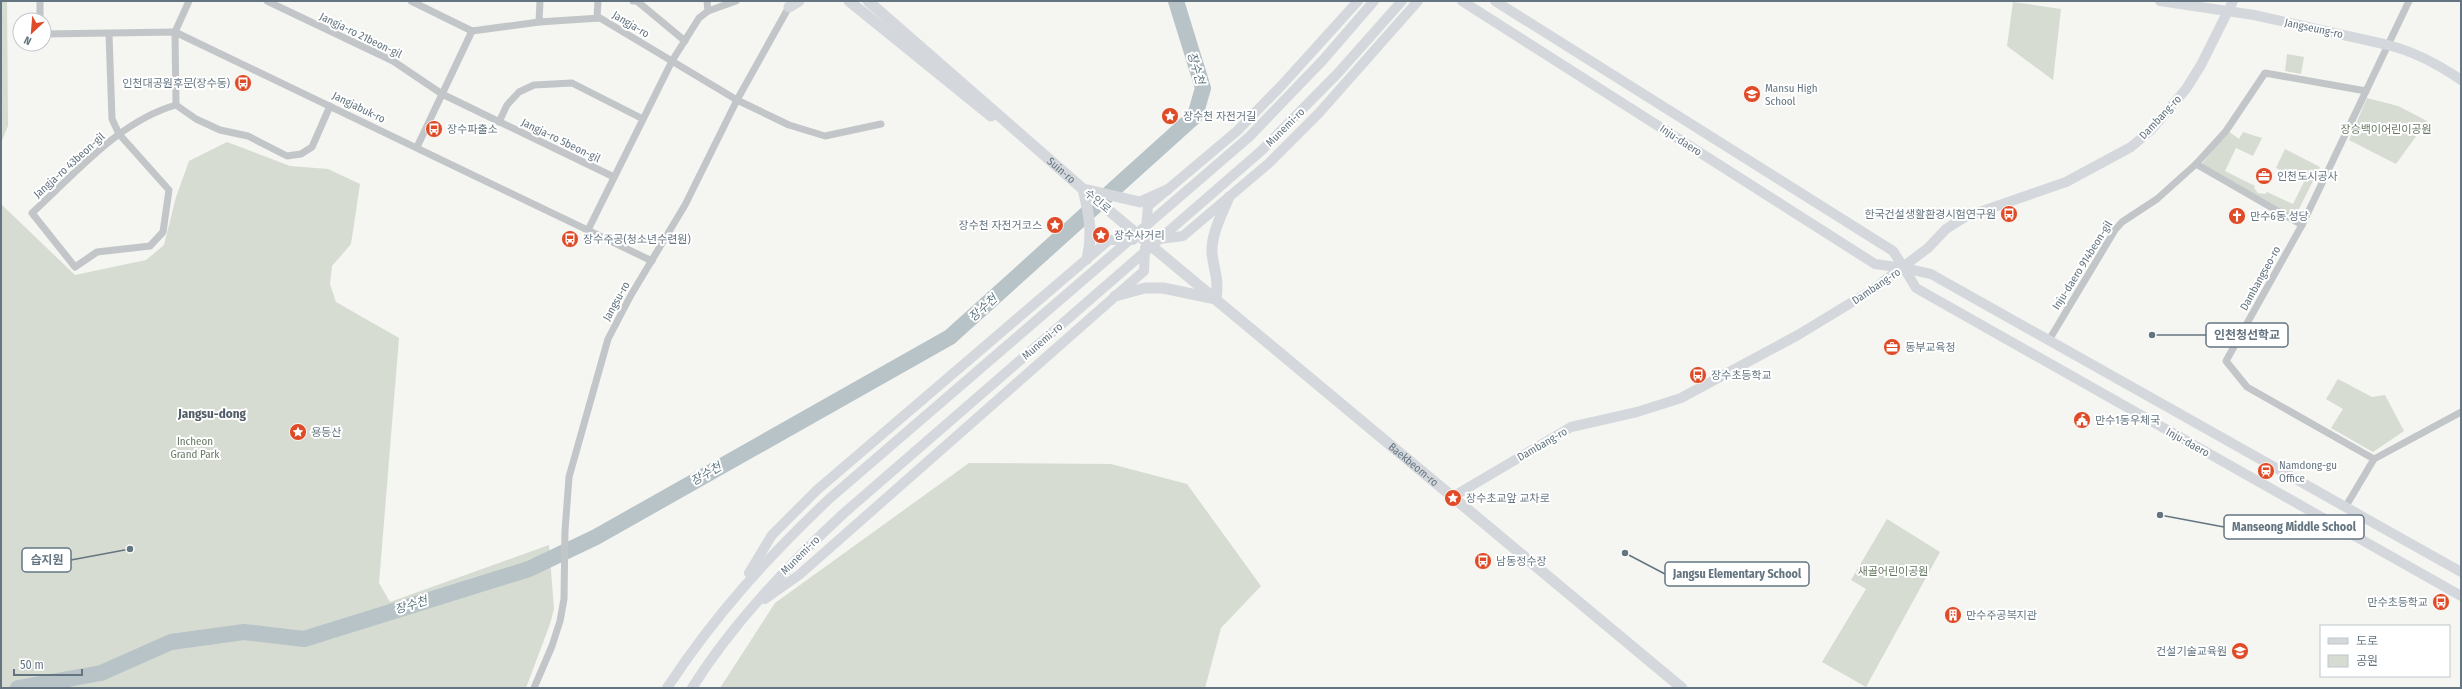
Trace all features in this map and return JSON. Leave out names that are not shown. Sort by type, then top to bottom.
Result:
[{"type":"main road","name":"Suin-ro","points":[[849,1],[941,78],[1080,186]]},
{"type":"main road","name":"Suin-ro","points":[[868,1],[1080,186]]},
{"type":"main road","points":[[752,608],[799,575],[1144,271],[1148,206],[1237,131],[1282,85],[1358,1]]},
{"type":"main road","name":"Munemi-ro","points":[[667,688],[734,595],[779,546],[829,499],[1249,137],[1323,60],[1374,1]]},
{"type":"main road","name":"Munemi-ro","points":[[692,688],[752,608],[795,558],[843,514],[1261,152],[1338,73],[1402,1]]},
{"type":"main road","points":[[734,595],[772,535],[817,490],[1109,240],[1145,240],[1183,236],[1269,163],[1319,113],[1418,1]]},
{"type":"main road","name":"Inju-daero","points":[[1462,1],[1875,264],[1931,274],[2461,572]]},
{"type":"main road","name":"Inju-daero","points":[[1495,1],[1893,251],[1916,288],[2461,596]]},
{"type":"main road","name":"Jangseung-ro","points":[[2160,1],[2254,15],[2408,50],[2427,59],[2461,80]]},
{"type":"main road","name":"Dambang-ro","points":[[1454,496],[1571,427],[1637,412],[1681,398],[1798,335],[1872,290],[1904,268],[1928,248],[1946,229],[1965,218],[2066,182],[2131,147],[2151,130],[2186,89],[2201,65],[2233,1]]},
{"type":"main road","points":[[1080,186],[1140,202],[1167,190]]},
{"type":"main road","points":[[1080,186],[1091,225],[1091,244],[1087,259]]},
{"type":"main road","name":"수인로","points":[[1080,186],[1145,240]]},
{"type":"main road","points":[[1115,296],[1146,288],[1163,288],[1216,299],[1218,281],[1212,252],[1215,232],[1229,197]]},
{"type":"main road","name":"Baekbeom-ro","points":[[1145,240],[1454,496],[1682,688]]},
{"type":"street","points":[[40,1],[40,12]]},
{"type":"street","points":[[176,105],[175,32],[189,1]]},
{"type":"street","name":"Jangja-ro 21beon-gil","points":[[267,1],[393,61],[442,94]]},
{"type":"street","points":[[411,1],[472,31],[417,147]]},
{"type":"street","points":[[539,22],[540,1]]},
{"type":"street","points":[[597,18],[598,1]]},
{"type":"street","points":[[633,1],[637,1],[685,41]]},
{"type":"street","points":[[707,1],[708,12]]},
{"type":"street","points":[[588,230],[672,61],[699,18],[708,12],[736,1]]},
{"type":"street","name":"Dambangseo-ro","points":[[2374,459],[2247,387],[2226,361],[2302,225],[2409,1]]},
{"type":"street","name":"Jangsu-ro","points":[[534,688],[552,646],[560,621],[564,598],[565,531],[569,476],[608,339],[704,170],[737,100],[793,3]]},
{"type":"street","name":"Jangja-ro","points":[[472,31],[539,22],[597,18],[737,100]]},
{"type":"street","name":"Jangjabuk-ro","points":[[52,34],[175,32],[652,261]]},
{"type":"street","name":"Jangja-ro 43beon-gil","points":[[109,34],[112,119],[119,134],[169,190],[163,232],[150,246],[97,252],[75,267],[32,213],[119,134]]},
{"type":"street","name":"Inju-daero 914beon-gil","points":[[2049,340],[2115,230],[2122,222],[2156,199],[2196,164],[2226,131],[2265,73],[2366,90]]},
{"type":"street","points":[[499,122],[507,105],[519,92],[534,85],[572,83],[643,120]]},
{"type":"street","name":"Jangja-ro 5beon-gil","points":[[442,94],[614,177]]},
{"type":"street","points":[[737,100],[789,125],[825,136],[881,124]]},
{"type":"street","points":[[176,105],[196,119],[220,130],[248,136],[287,156],[301,154],[312,147],[330,106]]},
{"type":"street","points":[[119,134],[164,109],[176,105]]},
{"type":"street","points":[[2196,164],[2302,225]]},
{"type":"street","points":[[2346,506],[2374,459],[2461,412]]},
{"type":"green space","points":[[1,1],[7,1],[8,126],[1,143]]},
{"type":"green space","points":[[2013,2],[2061,9],[2053,80],[2007,46]]},
{"type":"green space","points":[[2287,54],[2304,57],[2301,74],[2285,71]]},
{"type":"green space","name":"장승백이어린이공원","points":[[2367,98],[2398,106],[2427,121],[2396,164],[2349,140]]},
{"type":"green space","points":[[2228,131],[2239,139],[2243,132],[2262,138],[2253,156],[2236,148],[2225,171],[2255,186],[2254,188],[2258,193],[2265,194],[2267,192],[2293,204],[2304,182],[2276,168],[2285,149],[2320,167],[2295,217],[2201,165]]},
{"type":"green space","name":"Incheon Grand Park","points":[[227,142],[290,166],[328,169],[360,184],[351,244],[332,266],[330,284],[336,302],[399,338],[379,583],[390,602],[549,545],[554,609],[550,624],[526,688],[1,688],[1,204],[75,275],[146,260],[164,245],[176,197],[189,161]]},
{"type":"green space","points":[[2338,379],[2372,397],[2385,395],[2404,431],[2373,452],[2331,428],[2343,409],[2326,399]]},
{"type":"green space","points":[[969,463],[1111,464],[1187,484],[1261,586],[1221,628],[1205,688],[720,688],[775,603]]},
{"type":"green space","name":"새골어린이공원","points":[[1887,519],[1940,552],[1866,687],[1822,662],[1866,589],[1851,580]]},
{"type":"waterway","name":"장수천","points":[[18,688],[101,673],[171,642],[244,632],[304,639],[529,569],[596,537],[950,337],[1195,116],[1203,88],[1176,1]]},
{"type":"place","name":"인천대공원후문(장수동)","points":[[243,83]]},
{"type":"place","name":"Mansu High School","points":[[1752,94]]},
{"type":"place","name":"장수천 자전거길","points":[[1170,116]]},
{"type":"place","name":"장수파출소","points":[[434,129]]},
{"type":"place","name":"인천도시공사","points":[[2264,176]]},
{"type":"place","name":"한국건설생활환경시험연구원","points":[[2009,214]]},
{"type":"place","name":"만수6동 성당","points":[[2237,216]]},
{"type":"place","name":"장수천 자전거코스","points":[[1055,225]]},
{"type":"place","name":"장수사거리","points":[[1101,235]]},
{"type":"place","name":"장수주공(청소년수련원)","points":[[570,239]]},
{"type":"place","name":"인천청선학교","points":[[2152,335]]},
{"type":"place","name":"동부교육청","points":[[1892,347]]},
{"type":"place","name":"장수초등학교","points":[[1698,375]]},
{"type":"place","name":"만수1동우체국","points":[[2082,420]]},
{"type":"place","name":"용등산","points":[[298,432]]},
{"type":"place","name":"Namdong-gu Office","points":[[2266,471]]},
{"type":"place","name":"장수초교앞 교차로","points":[[1453,498]]},
{"type":"place","name":"Manseong Middle School","points":[[2160,515]]},
{"type":"place","name":"습지원","points":[[130,549]]},
{"type":"place","name":"Jangsu Elementary School","points":[[1625,553]]},
{"type":"place","name":"남동정수장","points":[[1483,561]]},
{"type":"place","name":"만수초등학교","points":[[2441,602]]},
{"type":"place","name":"만수주공복지관","points":[[1953,615]]},
{"type":"place","name":"건설기술교육원","points":[[2240,651]]},
{"type":"district","name":"Jangsu-dong","points":[[212,413]]}]
